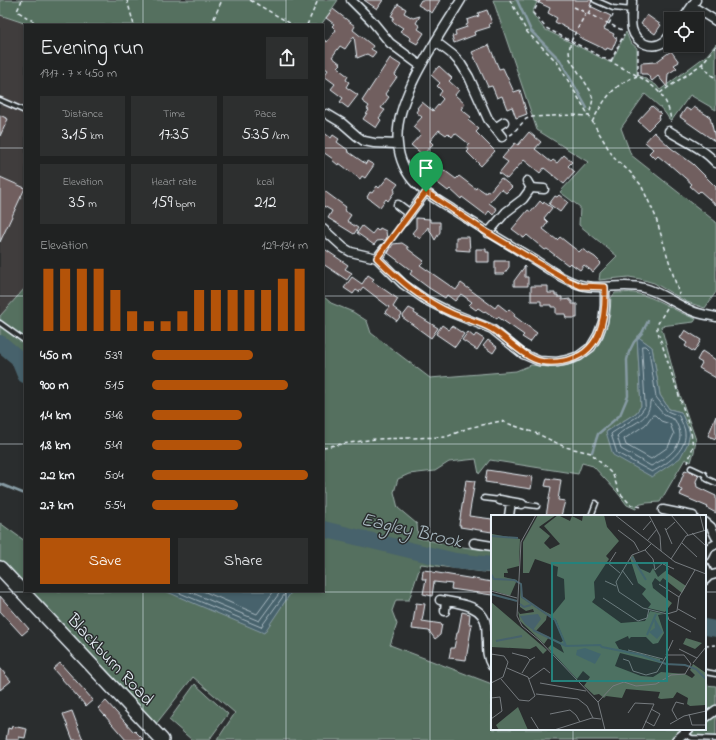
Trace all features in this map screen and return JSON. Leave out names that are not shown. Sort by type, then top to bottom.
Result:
[{"type":"highway","name":"Blackburn Road","points":[[0,568],[162,740]]},
{"type":"street","points":[[461,0],[421,66],[404,101],[399,118],[397,144],[407,173],[416,184],[426,192],[488,233],[567,280],[581,286],[629,286],[643,288],[700,314],[716,317]]},
{"type":"street","points":[[632,0],[632,28],[638,40],[644,44],[651,45],[664,41]]},
{"type":"street","points":[[353,1],[390,43],[421,66]]},
{"type":"street","points":[[688,12],[694,3],[716,21]]},
{"type":"street","points":[[436,42],[453,55],[461,64],[469,77],[488,118],[502,137]]},
{"type":"street","points":[[326,111],[364,141],[374,144],[397,144]]},
{"type":"street","points":[[495,128],[504,122]]},
{"type":"street","points":[[680,138],[684,129]]},
{"type":"street","points":[[669,131],[703,151],[716,163]]},
{"type":"street","points":[[488,233],[506,212],[523,199],[529,185],[544,189]]},
{"type":"street","points":[[404,221],[426,192]]},
{"type":"street","points":[[398,205],[410,214]]},
{"type":"street","points":[[324,231],[351,252],[377,258],[403,284],[426,300],[452,313],[492,329],[523,354],[535,360],[545,362],[568,360],[579,356],[591,347],[603,322],[605,287]]},
{"type":"street","points":[[377,258],[384,248]]},
{"type":"street","points":[[500,500],[522,504]]},
{"type":"street","points":[[509,515],[511,502]]},
{"type":"street","points":[[663,510],[674,514]]},
{"type":"street","points":[[706,523],[711,527],[716,537]]},
{"type":"street","points":[[474,544],[491,546]]},
{"type":"street","points":[[706,554],[709,548],[716,544]]},
{"type":"street","points":[[445,612],[443,601],[463,604],[472,607],[482,614],[486,625],[487,651],[491,663]]},
{"type":"street","points":[[706,717],[716,710]]},
{"type":"street","points":[[676,740],[686,731]]},
{"type":"lane","points":[[595,0],[608,6],[632,10]]},
{"type":"lane","points":[[0,100],[24,111]]},
{"type":"lane","points":[[0,324],[24,340]]},
{"type":"lane","points":[[691,468],[704,474],[707,479],[716,483]]},
{"type":"lane","points":[[484,498],[500,500]]},
{"type":"lane","points":[[591,515],[596,502]]},
{"type":"lane","points":[[522,504],[537,506]]},
{"type":"lane","points":[[706,672],[716,674]]},
{"type":"lane","points":[[686,731],[692,738],[716,739]]},
{"type":"path","points":[[22,0],[17,11],[36,24]]},
{"type":"path","points":[[127,0],[134,24]]},
{"type":"path","points":[[211,24],[222,0]]},
{"type":"path","points":[[250,0],[291,24]]},
{"type":"path","points":[[307,24],[318,0]]},
{"type":"path","points":[[510,0],[527,32],[557,62],[614,158],[630,172],[641,185],[655,215],[683,307]]},
{"type":"path","points":[[540,0],[534,13],[546,28],[654,85],[666,102],[670,113],[671,124],[669,131]]},
{"type":"path","points":[[589,116],[593,99],[590,90],[570,59],[569,51],[572,41],[595,0]]},
{"type":"path","points":[[574,7],[625,32],[611,61]]},
{"type":"path","points":[[608,24],[616,8]]},
{"type":"path","points":[[638,40],[638,76]]},
{"type":"path","points":[[660,93],[702,64],[716,46]]},
{"type":"path","points":[[702,64],[711,75],[716,78]]},
{"type":"path","points":[[592,122],[601,105],[612,91],[627,79],[638,76]]},
{"type":"path","points":[[502,137],[512,134],[526,119],[573,115],[589,116]]},
{"type":"path","points":[[384,248],[404,221]]},
{"type":"path","points":[[671,301],[657,329],[691,432],[693,446],[687,464],[691,468]]},
{"type":"path","points":[[324,448],[375,439],[446,437],[468,428],[501,421],[538,434],[565,447],[591,453],[613,476],[620,492],[631,505],[642,508]]},
{"type":"path","points":[[706,646],[716,645]]},
{"type":"shaded area","points":[[0,15],[27,24],[24,24],[24,289],[0,316]]},
{"type":"green space","points":[[0,0],[338,0],[322,24],[27,24],[0,15]]},
{"type":"green space","points":[[493,0],[538,0],[532,13],[544,29],[611,63],[626,32],[630,42],[637,48],[637,74],[656,85],[660,90],[707,55],[716,44],[716,110],[690,95],[672,120],[669,119],[661,108],[645,94],[621,128],[631,155],[716,222],[716,292],[705,308],[687,302],[654,283],[640,279],[629,277],[599,280],[600,273],[617,256],[579,225],[580,207],[560,192],[588,162],[537,130]]},
{"type":"green space","points":[[24,289],[24,359],[21,354],[0,337],[0,326],[3,327],[0,323],[0,316]]},
{"type":"green space","points":[[615,293],[632,293],[650,297],[696,319],[694,322],[661,326],[678,389],[696,440],[691,462],[685,459],[660,502],[637,505],[636,509],[627,505],[593,466],[582,463],[578,474],[490,460],[479,474],[476,459],[449,462],[435,471],[409,474],[398,479],[394,492],[398,508],[417,524],[418,538],[455,546],[491,551],[491,573],[421,564],[409,600],[396,600],[392,611],[397,624],[390,645],[491,684],[491,730],[706,730],[706,685],[716,686],[716,740],[217,740],[235,713],[193,677],[156,724],[30,592],[324,592],[324,297],[331,303],[353,312],[367,321],[371,333],[430,378],[516,371],[531,365],[548,367],[565,366],[581,361],[594,350],[603,337],[610,315],[611,298]],"holes":[[[637,336],[652,347],[660,395],[669,409],[681,412],[690,433],[607,431],[636,413],[641,406]]]},
{"type":"green space","points":[[0,523],[24,540],[24,585],[0,560]]},
{"type":"green space","points":[[195,684],[228,714],[209,740],[192,740],[169,720]]},
{"type":"water","points":[[637,336],[652,347],[660,395],[669,409],[681,412],[690,433],[687,445],[680,458],[652,477],[613,455],[606,432],[636,413],[641,406]]},
{"type":"water","points":[[167,592],[291,592],[264,633]]},
{"type":"building","points":[[364,0],[383,0],[377,9]]},
{"type":"building","points":[[421,0],[440,0],[432,13],[418,5]]},
{"type":"building","points":[[533,0],[592,0],[590,6],[611,16],[604,29],[614,34],[613,36],[617,38],[612,50],[607,48],[606,50],[579,37],[580,35],[555,22],[557,18],[548,13],[550,8]]},
{"type":"building","points":[[398,4],[406,9],[404,13],[413,18],[420,16],[416,23],[420,26],[418,29],[424,33],[417,44],[400,31],[403,28],[392,21],[394,17],[391,16]]},
{"type":"building","points":[[333,9],[355,26],[353,30],[373,46],[371,49],[376,52],[372,57],[367,54],[357,58],[354,36],[345,49],[340,46],[332,57],[341,64],[338,67],[348,76],[346,80],[349,82],[346,87],[358,95],[348,108],[340,102],[343,98],[331,89],[335,84],[324,76],[328,70],[324,68],[324,40],[327,42],[336,30],[332,26],[334,24],[326,18]]},
{"type":"building","points":[[487,10],[492,23],[489,24],[490,27],[474,32],[475,35],[454,43],[452,36],[456,35],[455,31],[467,27],[467,20],[479,16],[478,13]]},
{"type":"building","points":[[647,15],[661,25],[655,34],[641,24]]},
{"type":"building","points":[[489,45],[499,69],[503,68],[514,92],[520,90],[527,114],[516,118],[512,107],[507,109],[502,96],[497,98],[492,86],[488,87],[472,52]]},
{"type":"building","points":[[672,52],[679,62],[674,65],[677,68],[668,74],[667,87],[658,76],[652,81],[647,74],[641,74],[641,63],[656,62]]},
{"type":"building","points":[[390,58],[401,65],[395,75],[397,77],[385,94],[389,97],[381,108],[385,110],[379,118],[381,120],[376,128],[363,119],[369,110],[367,109],[369,106],[362,101]]},
{"type":"building","points":[[439,66],[452,78],[449,81],[459,90],[455,95],[465,104],[461,109],[471,117],[468,120],[479,129],[476,132],[495,151],[481,166],[467,152],[469,150],[467,147],[469,144],[455,133],[452,137],[448,133],[446,135],[439,130],[430,141],[433,144],[423,155],[411,145],[421,134],[413,127],[422,117],[416,112],[418,109],[417,108],[422,102],[433,111],[443,99],[439,95],[442,91],[437,86],[440,83],[431,75]]},
{"type":"building","points":[[652,106],[661,114],[658,117],[659,119],[648,130],[638,121]]},
{"type":"building","points":[[694,107],[710,117],[716,142],[680,117],[686,108],[691,111]]},
{"type":"building","points":[[0,115],[8,119],[0,136]]},
{"type":"building","points":[[529,132],[541,142],[535,149],[551,162],[553,160],[557,163],[564,155],[572,162],[568,166],[575,172],[564,184],[544,168],[540,173],[524,160],[507,179],[499,173],[508,162],[502,158],[515,143],[518,145]]},
{"type":"building","points":[[654,132],[671,148],[693,164],[716,187],[716,205],[700,191],[698,193],[690,186],[692,184],[669,164],[658,156],[655,159],[649,153],[653,149],[645,142]]},
{"type":"building","points":[[324,133],[331,138],[333,135],[339,139],[337,142],[366,164],[367,161],[374,165],[365,178],[362,176],[360,179],[339,163],[338,165],[332,160],[333,159],[324,153]]},
{"type":"building","points":[[433,162],[456,179],[459,176],[476,189],[477,187],[486,193],[487,191],[489,192],[501,178],[512,187],[506,193],[501,189],[489,203],[497,209],[493,215],[489,211],[486,215],[462,197],[461,199],[450,189],[448,191],[430,177],[434,173],[428,168]]},
{"type":"building","points":[[0,177],[24,188],[24,190],[0,242]]},
{"type":"building","points":[[388,177],[398,184],[388,201],[386,199],[380,207],[367,197],[377,186],[379,188]]},
{"type":"building","points":[[324,191],[346,207],[344,210],[351,215],[347,221],[358,228],[354,234],[328,218],[332,211],[324,206]]},
{"type":"building","points":[[559,195],[568,202],[560,212],[549,204],[555,196],[557,197]]},
{"type":"building","points":[[540,201],[552,208],[544,218],[548,222],[543,229],[557,240],[560,237],[579,252],[582,249],[595,257],[601,263],[593,272],[584,265],[580,270],[570,263],[568,265],[547,249],[545,250],[527,235],[524,238],[512,229],[528,210],[531,212]]},
{"type":"building","points":[[416,218],[430,219],[430,222],[440,222],[440,232],[435,240],[428,227],[420,239],[412,233],[416,228]]},
{"type":"building","points":[[362,226],[372,234],[376,229],[378,231],[380,228],[386,231],[387,240],[377,241],[374,245],[357,233]]},
{"type":"building","points":[[456,237],[469,237],[470,251],[456,250]]},
{"type":"building","points":[[402,243],[424,261],[420,265],[456,290],[461,283],[495,308],[498,304],[507,311],[509,309],[515,314],[514,316],[537,333],[530,342],[522,337],[524,335],[498,317],[497,319],[478,308],[476,310],[469,305],[472,302],[461,294],[455,301],[447,295],[445,298],[429,288],[410,274],[412,271],[388,253],[393,244]]},
{"type":"building","points":[[324,249],[348,265],[345,269],[352,273],[347,280],[324,265]]},
{"type":"building","points":[[476,249],[486,249],[486,252],[489,252],[489,262],[476,262]]},
{"type":"building","points":[[495,261],[509,261],[509,267],[504,274],[495,274]]},
{"type":"building","points":[[525,266],[525,277],[528,277],[528,286],[514,286],[514,281]]},
{"type":"building","points":[[368,275],[374,279],[372,281],[398,299],[393,307],[402,314],[397,321],[385,312],[389,307],[363,287],[359,292],[356,290],[353,294],[344,288],[352,277],[362,284]]},
{"type":"building","points":[[531,286],[548,286],[548,293],[555,293],[558,297],[562,297],[562,300],[570,299],[572,304],[577,304],[577,318],[566,318],[565,314],[556,314],[556,307],[551,307],[551,305],[541,305],[541,301],[531,301]]},
{"type":"building","points":[[409,308],[415,311],[414,313],[438,328],[431,338],[402,317]]},
{"type":"building","points":[[442,325],[449,330],[452,326],[464,334],[455,347],[436,334]]},
{"type":"building","points":[[685,330],[701,340],[694,352],[685,346],[687,343],[680,338]]},
{"type":"building","points":[[468,332],[474,337],[476,334],[484,339],[477,350],[462,340]]},
{"type":"building","points":[[488,340],[497,347],[493,353],[483,346]]},
{"type":"building","points":[[702,351],[716,360],[716,378],[699,368],[702,363],[697,360]]},
{"type":"building","points":[[716,416],[716,439],[708,436]]},
{"type":"building","points":[[487,470],[533,477],[531,489],[485,482]]},
{"type":"building","points":[[685,470],[699,475],[696,481],[697,487],[716,496],[716,513],[707,508],[708,507],[680,495],[682,490],[678,488]]},
{"type":"building","points":[[547,478],[561,480],[558,500],[565,501],[561,515],[546,515],[551,487],[545,486]]},
{"type":"building","points":[[466,480],[475,481],[469,516],[491,519],[491,532],[460,527],[461,525],[459,525]]},
{"type":"building","points":[[423,570],[491,582],[491,595],[451,589],[452,584],[434,582],[432,596],[423,594],[426,579],[422,579]]},
{"type":"building","points":[[0,596],[29,629],[22,635],[0,611]]},
{"type":"building","points":[[416,603],[425,604],[422,621],[442,624],[440,635],[435,639],[429,631],[412,629]]},
{"type":"building","points":[[462,612],[470,614],[469,624],[472,624],[466,660],[449,658],[451,648],[454,648]]},
{"type":"building","points":[[60,663],[93,700],[86,706],[53,669]]},
{"type":"building","points":[[0,668],[11,681],[0,690]]},
{"type":"building","points":[[106,701],[134,732],[135,731],[144,740],[126,740],[98,708]]},
{"type":"building","points":[[72,711],[83,740],[73,740],[63,714]]},
{"type":"building","points":[[12,726],[27,729],[25,738],[19,737],[19,740],[6,740],[8,728],[11,729]]},
{"type":"waterway","points":[[517,0],[531,31],[560,60],[587,108]]},
{"type":"waterway","points":[[592,452],[598,434],[620,415],[628,396],[627,360],[629,352],[648,321]]},
{"type":"waterway","name":"Eagley Brook","points":[[0,343],[18,358],[24,373]]},
{"type":"waterway","points":[[0,484],[24,494]]},
{"type":"waterway","name":"Eagley Brook","points":[[324,529],[455,561],[491,565]]},
{"type":"waterway","name":"Eagley Brook","points":[[706,627],[716,629]]},
{"type":"route","points":[[426,192],[488,233],[567,280],[581,286],[605,287],[603,322],[591,347],[579,356],[568,360],[557,362],[535,360],[523,354],[492,329],[452,313],[426,300],[394,276],[377,258],[426,192]]}]
